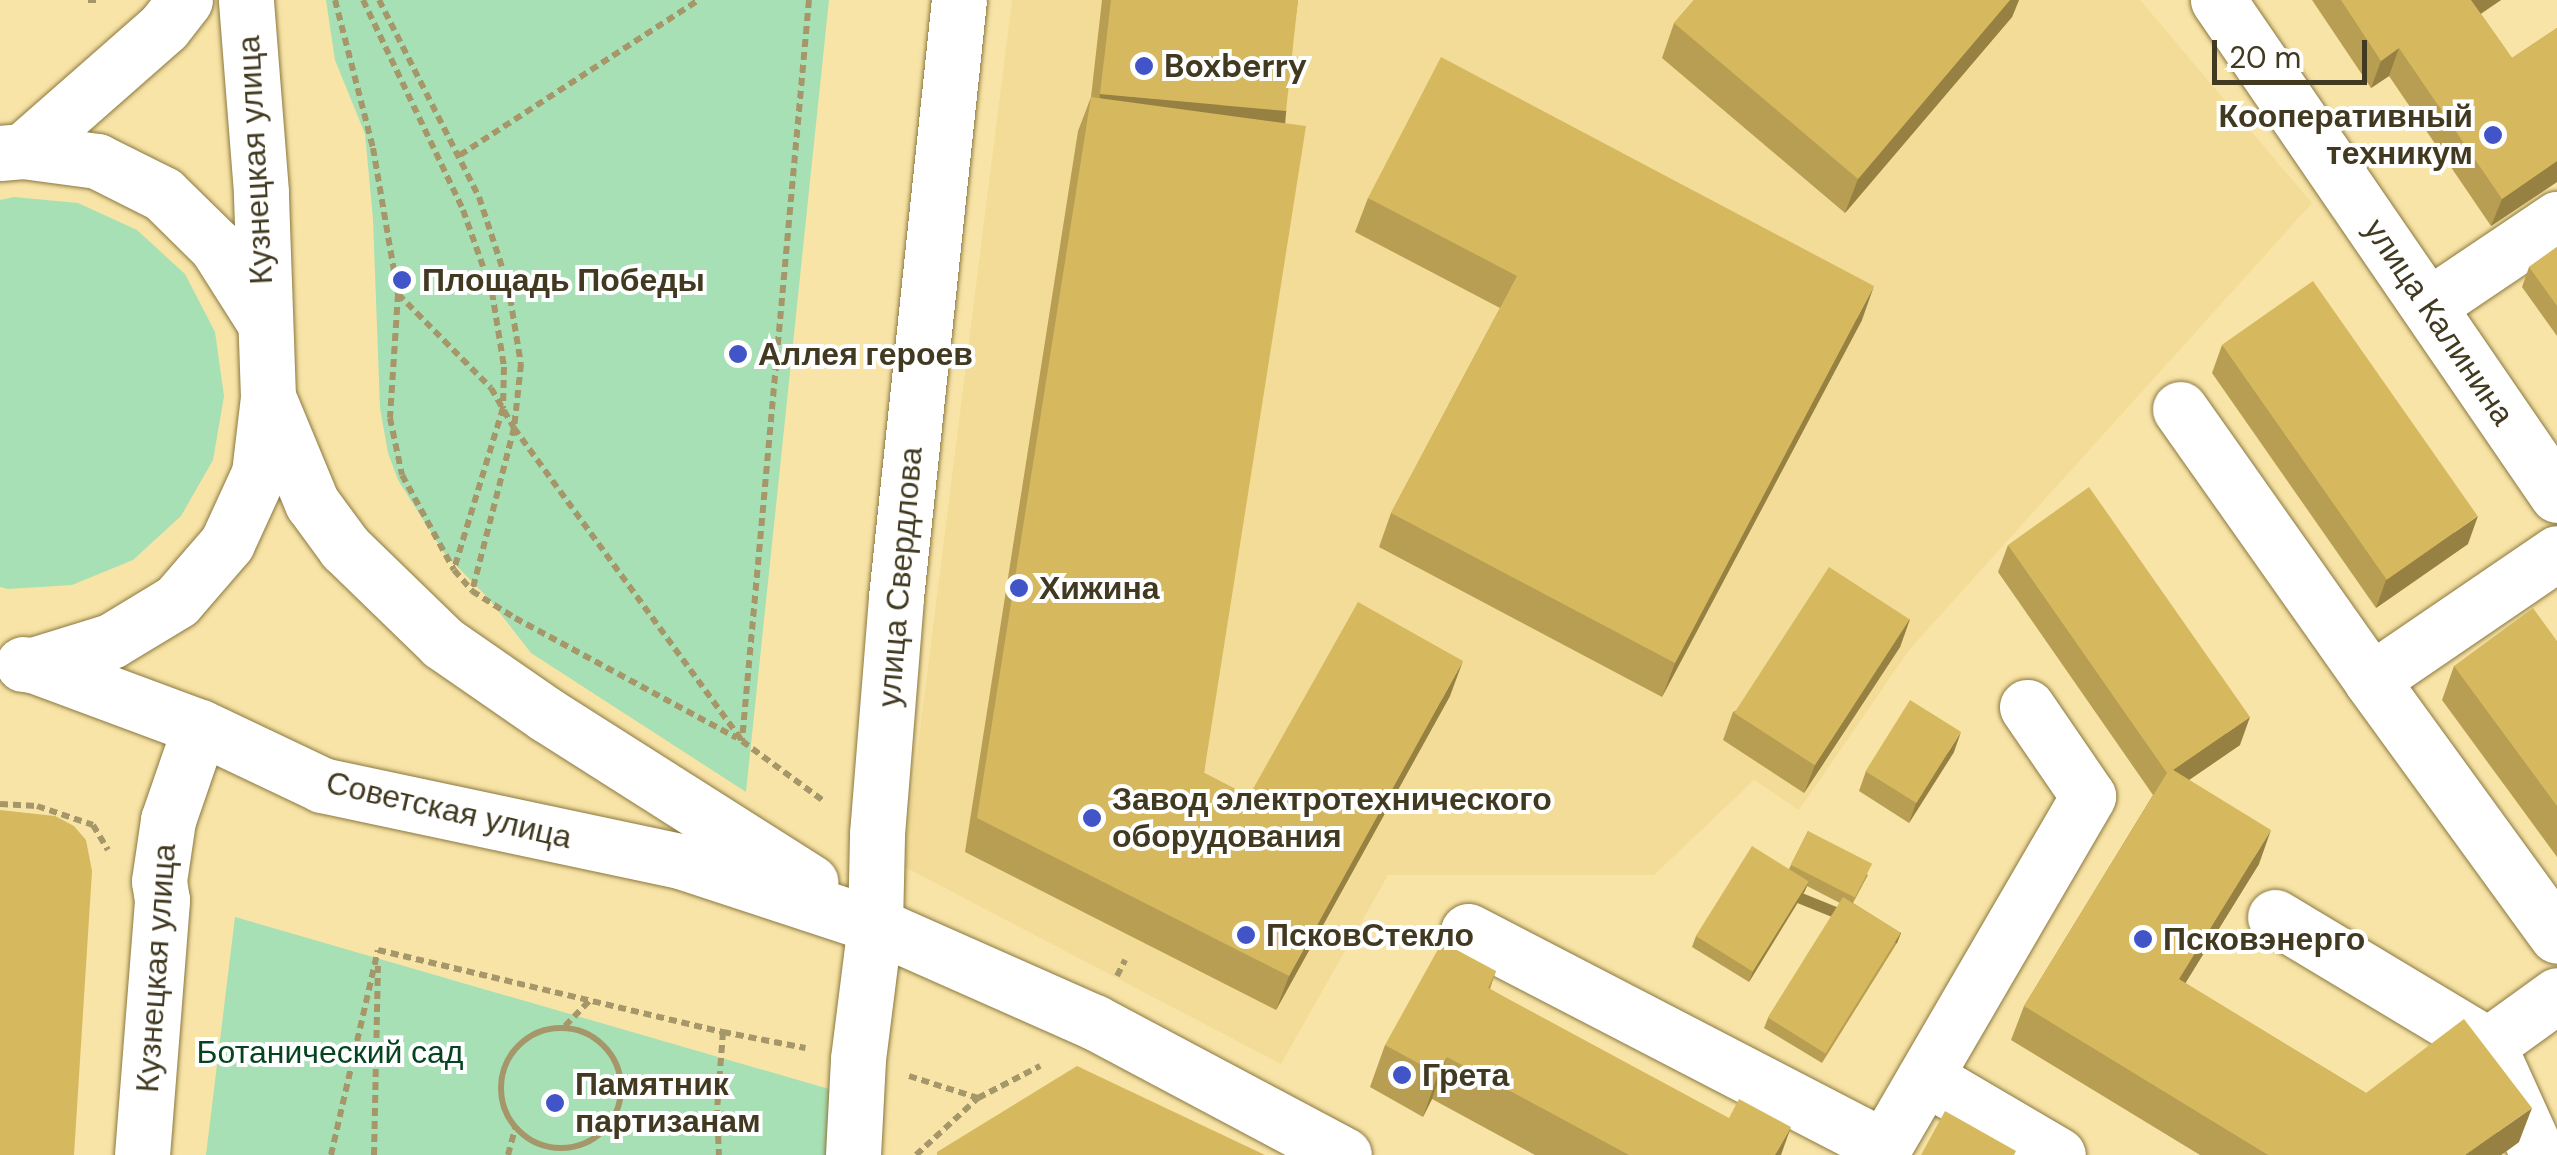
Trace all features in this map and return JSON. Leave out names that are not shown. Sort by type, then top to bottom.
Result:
[{"type":"main road","points":[[12,152],[164,26],[185,0]]},
{"type":"main road","name":"Кузнецкая улица","points":[[246,0],[261,192],[263,320]]},
{"type":"main road","name":"улица Свердлова","points":[[853,1155],[858,1059],[876,925],[878,834],[896,597],[959,0]]},
{"type":"main road","name":"улица Калинина","points":[[2226,3],[2557,495]]},
{"type":"main road","points":[[12,152],[96,161],[163,194],[216,246],[263,320],[268,397],[259,474],[227,543],[176,600],[112,641],[17,663]]},
{"type":"main road","points":[[2428,306],[2557,219]]},
{"type":"main road","name":"Советская улица","points":[[268,397],[312,503],[345,548],[443,644],[532,706],[876,925]]},
{"type":"main road","points":[[2180,409],[2557,936]]},
{"type":"main road","points":[[2371,680],[2557,553]]},
{"type":"main road","name":"Советская улица","points":[[17,663],[200,727],[322,785],[683,862],[876,925],[1094,1022],[1344,1155]]},
{"type":"main road","points":[[1468,931],[1882,1151],[2088,796],[2026,707]]},
{"type":"main road","name":"Кузнецкая улица","points":[[142,1155],[162,900],[159,881],[168,820],[200,727]]},
{"type":"main road","points":[[2275,918],[2488,1045],[2538,1155]]},
{"type":"main road","points":[[2488,1045],[2557,995]]},
{"type":"main road","points":[[1925,1077],[2058,1155]]},
{"type":"path","points":[[88,0],[99,0]]},
{"type":"path","points":[[335,0],[373,148],[398,294],[390,418],[402,474],[454,570],[472,591],[742,741],[842,816],[878,834]]},
{"type":"path","points":[[362,0],[469,226],[492,292],[504,366],[503,408],[454,570]]},
{"type":"path","points":[[460,155],[699,0]]},
{"type":"path","points":[[742,741],[809,0]]},
{"type":"path","points":[[380,1],[479,197],[508,285],[522,364],[514,428],[472,591]]},
{"type":"path","points":[[398,294],[491,388],[514,428],[742,741]]},
{"type":"path","points":[[0,804],[37,806],[94,825],[110,854]]},
{"type":"path","points":[[378,950],[723,1032],[719,1155]]},
{"type":"path","points":[[332,1155],[378,950]]},
{"type":"path","points":[[374,1155],[378,950]]},
{"type":"path","points":[[564,1027],[590,1000]]},
{"type":"path","points":[[564,1027],[585,1032],[602,1044],[614,1060],[621,1080],[620,1101],[599,1136],[580,1146],[545,1147],[515,1128],[500,1092],[502,1071],[525,1038],[564,1027]]},
{"type":"path","points":[[916,1155],[978,1098],[1040,1066]]},
{"type":"path","points":[[508,1155],[515,1128]]},
{"type":"path","points":[[574,1155],[580,1146]]},
{"type":"shaded area","points":[[1012,0],[2140,0],[2312,203],[1909,650],[1799,810],[1754,780],[1654,875],[1388,875],[1281,1064],[903,866]]},
{"type":"green space","points":[[326,0],[829,0],[746,792],[531,653],[489,599],[444,553],[398,480],[388,453],[380,408],[373,219],[365,134],[335,60]]},
{"type":"green space","points":[[14,197],[78,203],[137,230],[185,274],[215,332],[224,396],[213,460],[181,516],[133,560],[72,585],[0,587],[0,200]]},
{"type":"green space","name":"Ботанический сад","points":[[235,917],[829,1089],[833,1155],[206,1155]]},
{"type":"building","points":[[1111,0],[1298,0],[1286,111],[1100,94]]},
{"type":"building","points":[[1694,0],[2010,0],[1858,179],[1674,23]]},
{"type":"building","name":"Кооперативный техникум","points":[[2341,0],[2471,0],[2512,58],[2557,28],[2557,161],[2502,199],[2399,48],[2381,61]]},
{"type":"building","points":[[1441,57],[1874,286],[1675,663],[1391,513],[1517,276],[1368,198]]},
{"type":"building","points":[[1091,97],[1306,126],[1204,773],[1249,796],[1358,602],[1463,661],[1289,976],[977,818]]},
{"type":"building","points":[[2557,247],[2557,306],[2529,267]]},
{"type":"building","points":[[2313,281],[2478,516],[2387,580],[2222,345]]},
{"type":"building","points":[[2089,487],[2250,717],[2167,773],[2008,545]]},
{"type":"building","points":[[1829,567],[1910,619],[1815,765],[1734,713]]},
{"type":"building","points":[[2533,608],[2557,641],[2557,806],[2454,666]]},
{"type":"building","points":[[1910,700],[1961,732],[1916,803],[1865,771]]},
{"type":"building","name":"Псковэнерго","points":[[2170,768],[2271,830],[2179,979],[2366,1093],[2464,1019],[2532,1108],[2465,1155],[2268,1155],[2024,1006]]},
{"type":"building","points":[[0,810],[55,816],[74,826],[86,840],[92,871],[74,1155],[0,1155]]},
{"type":"building","points":[[1808,831],[1872,864],[1855,898],[1791,865]]},
{"type":"building","points":[[1752,846],[1809,882],[1753,971],[1696,936]]},
{"type":"building","points":[[1843,897],[1901,933],[1825,1053],[1768,1017]]},
{"type":"building","points":[[1442,942],[1496,971],[1488,988],[1729,1118],[1739,1099],[1791,1127],[1775,1155],[1629,1155],[1447,1057],[1438,1074],[1385,1045]]},
{"type":"building","points":[[1077,1066],[1265,1155],[937,1155]]},
{"type":"building","points":[[1945,1111],[2016,1151],[2014,1155],[1921,1155]]},
{"type":"place","name":"Boxberry","points":[[1144,66]]},
{"type":"place","name":"Кооперативный техникум","points":[[2493,135]]},
{"type":"place","name":"Площадь Победы","points":[[402,280]]},
{"type":"place","name":"Аллея героев","points":[[738,354]]},
{"type":"place","name":"Хижина","points":[[1019,588]]},
{"type":"place","name":"Завод электротехнического оборудования","points":[[1092,818]]},
{"type":"place","name":"ПсковСтекло","points":[[1246,935]]},
{"type":"place","name":"Псковэнерго","points":[[2143,939]]},
{"type":"place","name":"Грета","points":[[1402,1075]]},
{"type":"place","name":"Памятник партизанам","points":[[555,1103]]}]
